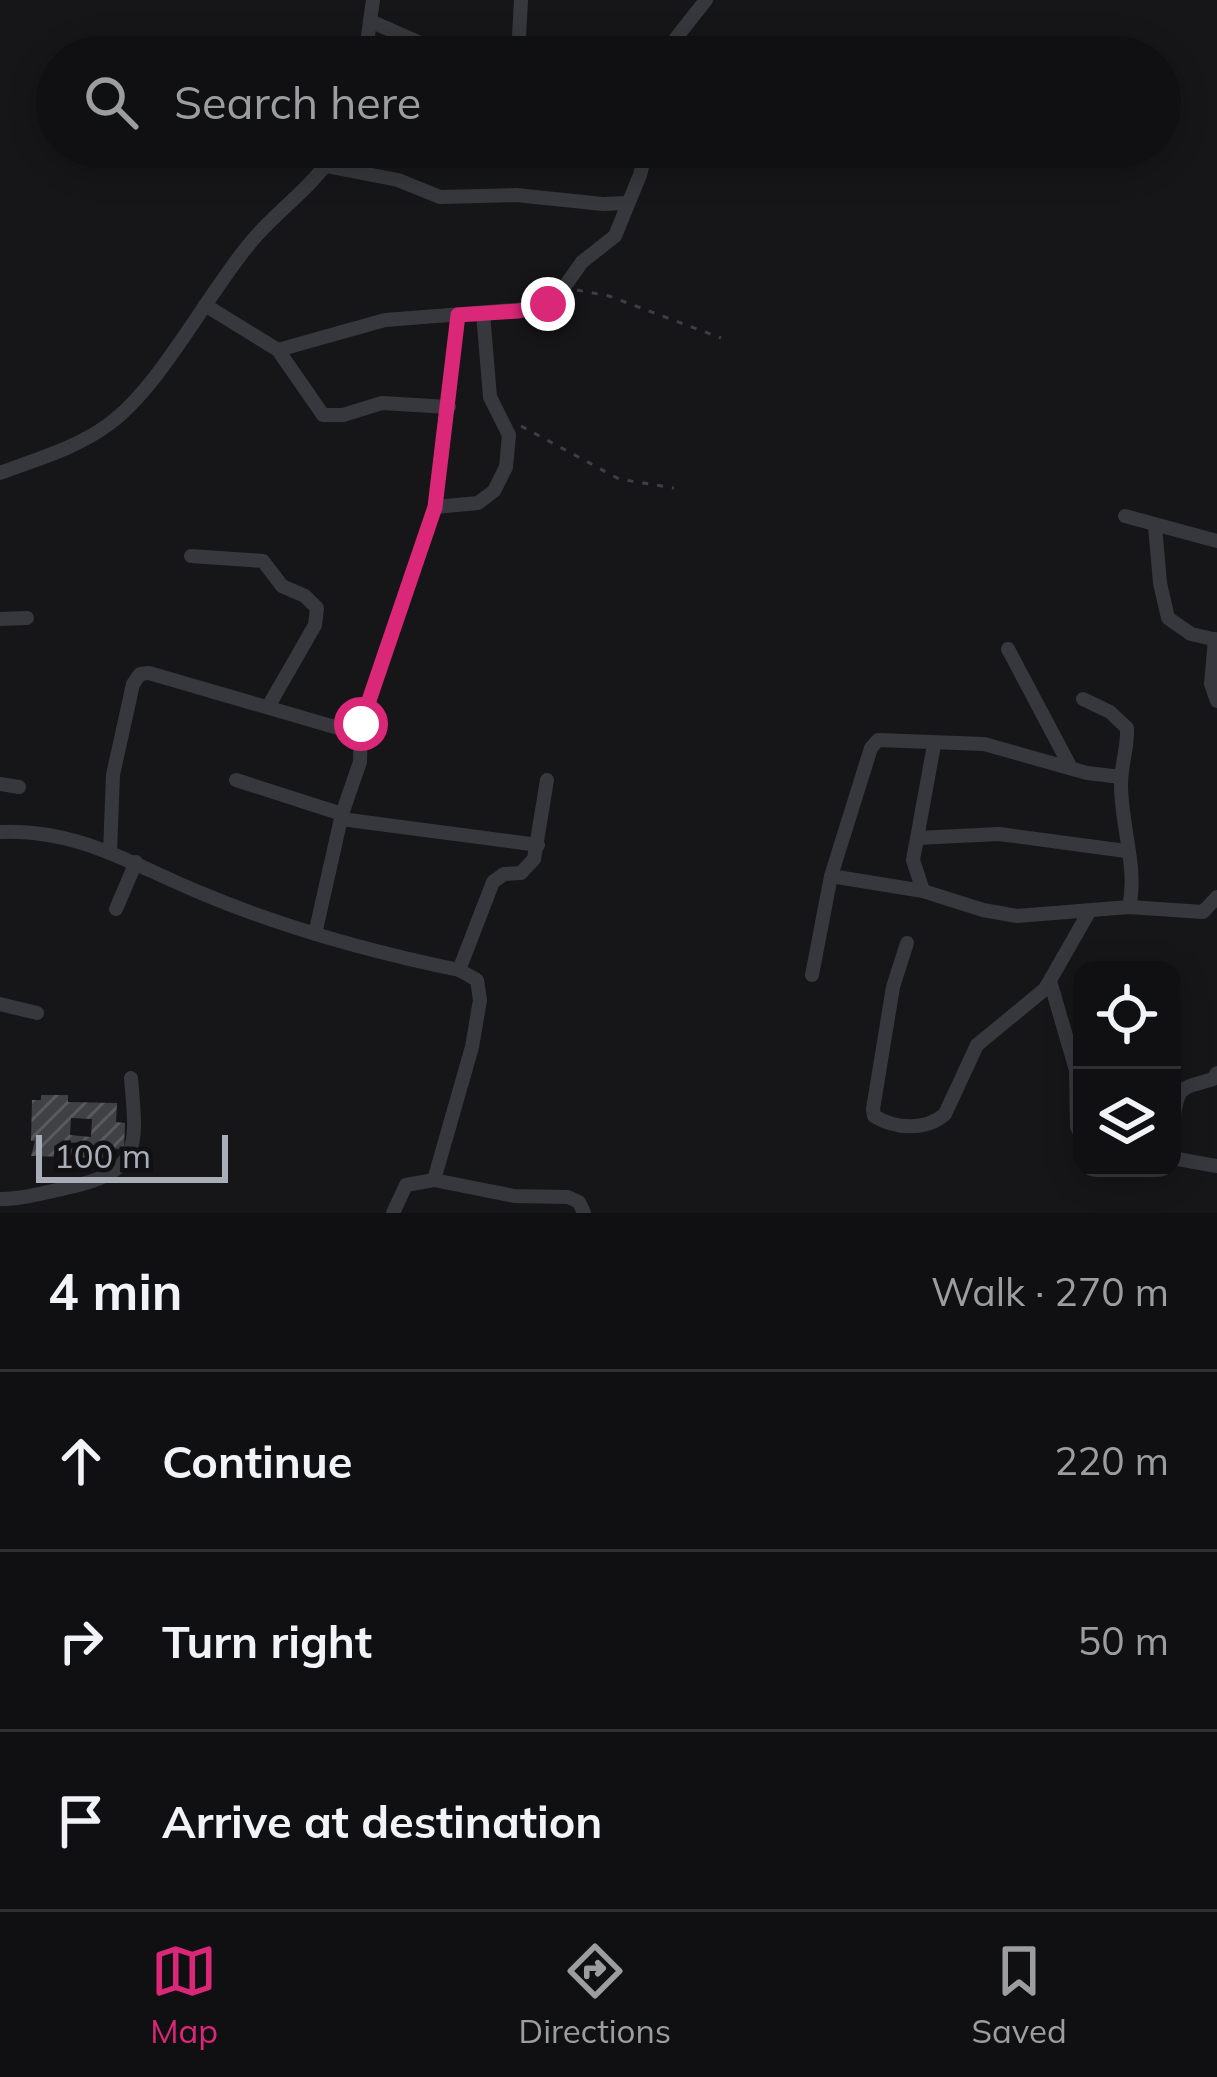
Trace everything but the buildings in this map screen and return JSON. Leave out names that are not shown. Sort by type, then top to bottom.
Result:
[{"type":"street","points":[[368,36],[373,0]]},
{"type":"street","points":[[521,0],[521,36]]},
{"type":"street","points":[[678,36],[706,0]]},
{"type":"street","points":[[370,21],[404,36]]},
{"type":"street","points":[[0,473],[69,447],[112,422],[144,388],[268,221],[324,168]]},
{"type":"street","points":[[338,168],[380,175],[440,197],[627,203]]},
{"type":"street","points":[[278,350],[385,320],[540,308],[563,291],[582,262],[615,236],[642,168]]},
{"type":"street","points":[[205,305],[278,350],[323,415],[343,415],[382,403],[448,407]]},
{"type":"street","points":[[435,507],[478,503],[501,481],[509,447],[505,425],[490,397],[483,314]]},
{"type":"street","points":[[315,934],[342,816],[360,763],[361,724],[435,507],[458,315]]},
{"type":"street","points":[[1125,516],[1217,541]]},
{"type":"street","points":[[1155,526],[1168,618],[1191,634],[1216,639],[1211,684],[1217,701]]},
{"type":"street","points":[[191,556],[263,561],[282,586],[305,596],[317,608],[315,625],[268,707]]},
{"type":"street","points":[[0,619],[27,618]]},
{"type":"street","points":[[1008,649],[1071,768]]},
{"type":"street","points":[[110,852],[113,776],[135,678],[149,673],[345,730],[361,724]]},
{"type":"street","points":[[1083,699],[1110,712],[1127,728],[1121,777],[1126,851],[1134,875],[1129,907]]},
{"type":"street","points":[[812,975],[831,876],[874,743],[885,738],[934,745],[984,744],[1121,777]]},
{"type":"street","points":[[923,891],[914,860],[934,745]]},
{"type":"street","points":[[236,780],[342,816],[538,845]]},
{"type":"street","points":[[459,970],[493,882],[529,868],[538,845],[547,780]]},
{"type":"street","points":[[0,784],[19,787]]},
{"type":"street","points":[[0,832],[48,832],[315,934],[459,970],[477,980],[480,1000],[472,1047],[434,1180]]},
{"type":"street","points":[[917,838],[999,834],[1126,851]]},
{"type":"street","points":[[116,909],[136,862]]},
{"type":"street","points":[[831,876],[923,891],[1017,916],[1129,907],[1203,912],[1217,897]]},
{"type":"street","points":[[907,943],[893,987],[874,1116],[911,1126],[939,1120],[977,1045],[1036,998],[1089,912]]},
{"type":"street","points":[[1050,981],[1076,1069]]},
{"type":"street","points":[[0,1004],[37,1013]]},
{"type":"street","points":[[1181,1089],[1214,1079],[1217,1073]]},
{"type":"street","points":[[0,1199],[90,1183],[120,1167],[133,1145],[131,1078]]},
{"type":"street","points":[[1181,1160],[1217,1166]]},
{"type":"street","points":[[393,1213],[406,1185],[434,1180],[514,1196],[574,1198],[584,1213]]},
{"type":"street","points":[[514,1196],[515,1213]]},
{"type":"path","points":[[563,291],[609,296],[721,338]]},
{"type":"path","points":[[498,415],[619,478],[674,488]]},
{"type":"route","points":[[361,724],[435,507],[458,315],[501,314],[548,304]]}]
